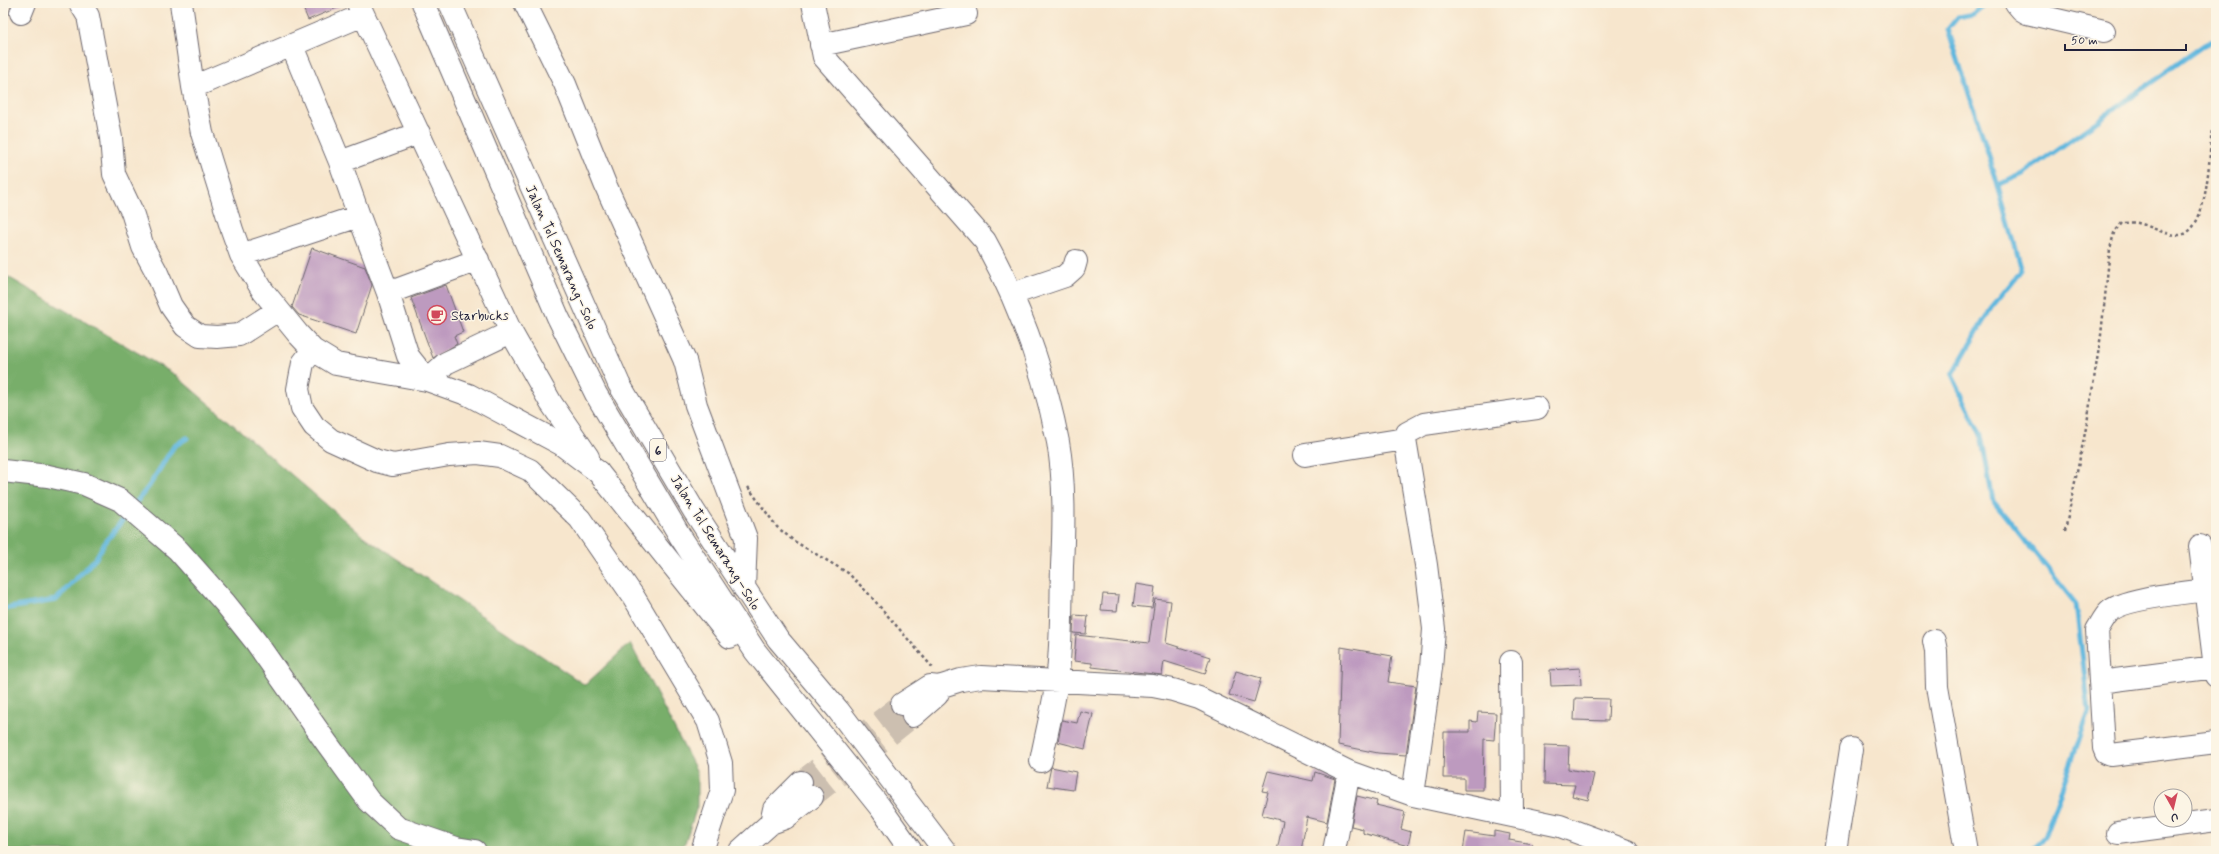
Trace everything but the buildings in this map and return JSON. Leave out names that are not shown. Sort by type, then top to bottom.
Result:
[{"type":"main road","points":[[80,3],[88,16],[111,138],[114,174],[132,212],[143,247],[157,273],[171,306],[185,326],[190,330],[200,336],[217,337],[239,335],[278,310]]},
{"type":"main road","name":"Jalan Tol Semarang–Solo","points":[[423,3],[558,317],[596,394],[680,536],[755,651],[880,807],[911,851]]},
{"type":"main road","name":"Jalan Tol Semarang–Solo","points":[[450,3],[619,384],[694,511],[778,640],[838,710],[945,851]]},
{"type":"main road","points":[[525,3],[565,84],[605,184],[685,361],[696,405],[746,538],[744,588]]},
{"type":"main road","points":[[813,3],[824,57],[985,240],[1025,324],[1048,400],[1059,451],[1062,481],[1063,537],[1057,680],[1041,761]]},
{"type":"main road","points":[[2016,3],[2027,13],[2104,31]]},
{"type":"main road","points":[[185,4],[193,87],[202,133],[241,255],[263,291],[313,350],[336,364],[427,380],[469,395],[561,444],[598,472]]},
{"type":"main road","points":[[193,87],[292,46],[361,9],[511,332],[551,403],[598,472],[750,662],[798,706]]},
{"type":"main road","points":[[821,45],[966,14]]},
{"type":"main road","points":[[292,46],[340,162],[388,293],[408,356],[427,380]]},
{"type":"main road","points":[[340,162],[419,133]]},
{"type":"main road","points":[[241,255],[359,216]]},
{"type":"main road","points":[[388,293],[478,260]]},
{"type":"main road","points":[[1012,294],[1065,276],[1074,268],[1076,260]]},
{"type":"main road","points":[[427,380],[446,363],[511,332]]},
{"type":"main road","points":[[313,350],[303,363],[298,388],[302,408],[314,426],[331,440],[377,461],[393,466],[449,455],[478,453],[500,456],[530,470],[580,519],[633,596],[708,721],[721,763],[722,790],[702,851]]},
{"type":"main road","points":[[1413,795],[1431,668],[1434,629],[1426,565],[1404,439],[1407,433],[1424,424],[1537,408]]},
{"type":"main road","points":[[1305,454],[1404,439]]},
{"type":"main road","points":[[3,471],[48,476],[84,484],[120,500],[178,550],[225,603],[256,642],[326,742],[370,801],[398,828],[456,848],[475,851]]},
{"type":"main road","points":[[2100,682],[2215,671],[2200,546]]},
{"type":"main road","points":[[2206,590],[2133,601],[2118,606],[2110,611],[2097,630],[2104,748],[2106,753],[2111,755],[2216,742]]},
{"type":"main road","points":[[1934,641],[1936,651],[1937,687],[1966,851]]},
{"type":"main road","points":[[1511,662],[1512,816]]},
{"type":"main road","points":[[907,710],[937,695],[943,685],[986,677],[1153,686],[1173,690],[1235,715],[1350,772],[1413,795],[1572,830],[1627,851]]},
{"type":"main road","points":[[1835,851],[1850,749]]},
{"type":"main road","points":[[1334,851],[1350,772]]},
{"type":"main road","points":[[740,851],[771,823],[785,818],[806,789]]},
{"type":"main road","points":[[2118,833],[2216,820]]},
{"type":"path","points":[[2065,531],[2087,423],[2101,335],[2110,249],[2114,233],[2122,223],[2136,222],[2159,231],[2180,235],[2194,228],[2199,218],[2205,191],[2212,130],[2216,123]]},
{"type":"path","points":[[746,482],[777,527],[794,541],[848,573],[868,593],[943,685]]},
{"type":"green space","points":[[3,274],[174,374],[363,536],[585,685],[630,643],[697,772],[697,807],[685,843],[675,851],[3,851]]},
{"type":"waterway","points":[[1984,3],[1983,6],[1973,14],[1958,17],[1948,29],[1991,162],[2022,270],[1991,308],[1952,375],[1981,435],[1993,501],[2076,604],[2089,712],[2044,838],[2030,851]]},
{"type":"waterway","points":[[1998,185],[2023,174],[2204,45],[2216,39]]},
{"type":"waterway","points":[[134,505],[149,486],[174,446],[187,438]]},
{"type":"waterway","points":[[3,609],[56,600],[96,558],[104,544],[128,513]]},
{"type":"tunnel","points":[[801,782],[902,704]]},
{"type":"tunnel","points":[[812,797],[913,716]]},
{"type":"place","name":"Starbucks","points":[[437,315]]}]
